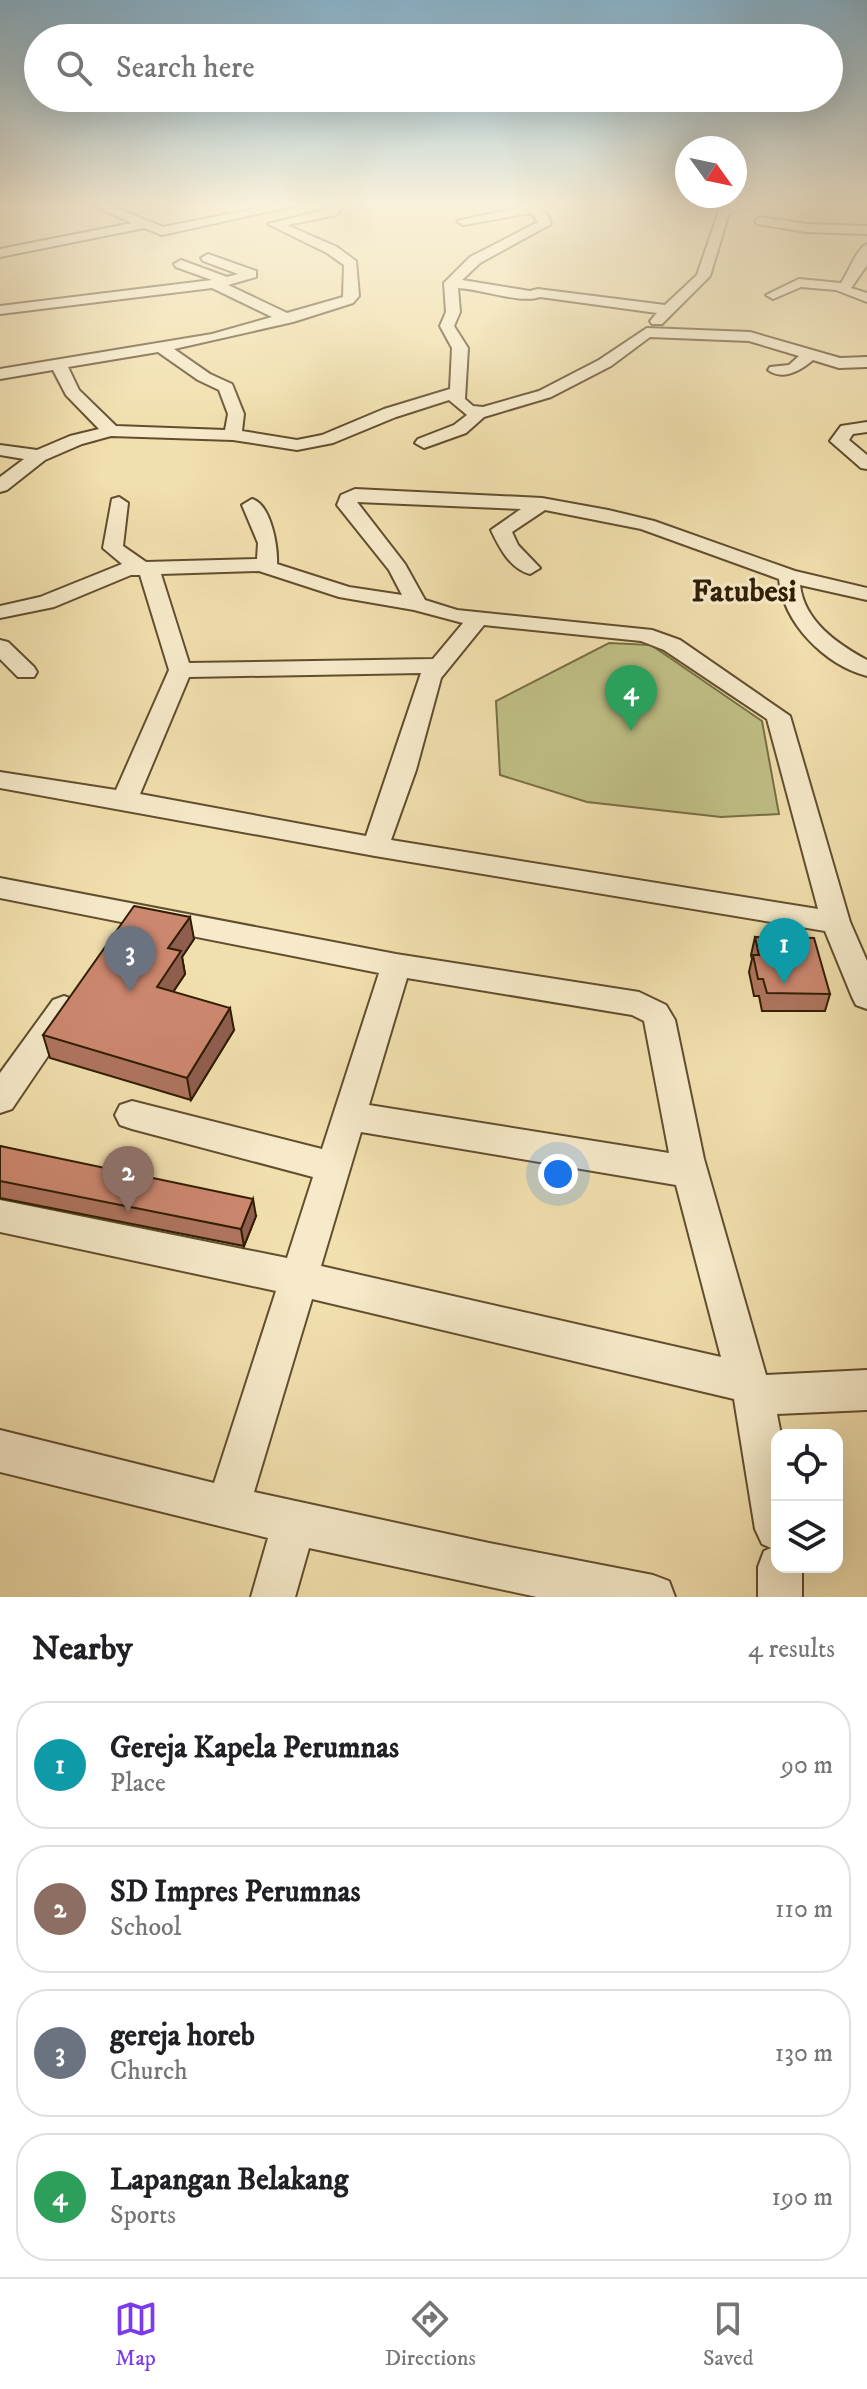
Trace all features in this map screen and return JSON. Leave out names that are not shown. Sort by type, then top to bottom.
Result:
[{"type":"street","points":[[210,278],[257,307],[288,319]]},
{"type":"street","points":[[0,310],[222,283],[240,278]]},
{"type":"street","points":[[0,374],[162,348],[288,319],[352,296],[353,278]]},
{"type":"street","points":[[455,278],[451,284],[453,312],[447,326],[460,348],[457,400],[461,406],[479,414],[510,413],[605,363],[647,332],[701,278]]},
{"type":"street","points":[[844,287],[851,278]]},
{"type":"street","points":[[773,295],[799,283],[844,287]]},
{"type":"street","points":[[451,284],[480,285],[531,296],[538,293],[668,310]]},
{"type":"street","points":[[844,287],[848,294],[867,298]]},
{"type":"street","points":[[647,332],[756,332],[810,355],[839,363],[867,362]]},
{"type":"street","points":[[162,348],[204,377],[226,387],[236,414],[233,435]]},
{"type":"street","points":[[776,370],[793,369],[810,355]]},
{"type":"street","points":[[0,358],[22,370]]},
{"type":"street","points":[[59,365],[72,392],[111,431]]},
{"type":"street","points":[[0,486],[39,456],[76,440],[111,431],[233,435],[282,445],[308,444],[459,391]]},
{"type":"street","points":[[545,394],[537,403],[554,412]]},
{"type":"street","points":[[424,443],[460,429],[479,414],[510,413]]},
{"type":"street","points":[[867,427],[847,430],[839,441],[867,464]]},
{"type":"street","points":[[0,450],[39,456]]},
{"type":"street","points":[[417,604],[398,568],[347,505],[348,499],[365,493],[542,504],[647,525],[789,576],[867,594]]},
{"type":"street","points":[[119,503],[113,548],[145,569],[180,670],[125,800]]},
{"type":"street","points":[[530,568],[509,548],[501,530],[542,504]]},
{"type":"street","points":[[252,505],[268,543],[267,566]]},
{"type":"street","points":[[0,612],[46,602],[115,573],[145,569],[267,566],[353,595],[417,604],[444,613],[658,639],[771,709],[782,725],[836,922],[867,997]]},
{"type":"street","points":[[789,576],[791,596],[810,629],[831,648],[867,669]]},
{"type":"street","points":[[375,847],[403,770],[430,677],[478,619]]},
{"type":"street","points":[[0,647],[26,672]]},
{"type":"street","points":[[180,670],[436,666]]},
{"type":"street","points":[[0,780],[375,847],[836,922]]},
{"type":"street","points":[[0,888],[122,925],[639,1004],[655,1013],[691,1172],[750,1389],[772,1501]]},
{"type":"street","points":[[228,1507],[396,965]]},
{"type":"street","points":[[0,1099],[79,986]]},
{"type":"street","points":[[132,1115],[332,1167]]},
{"type":"street","points":[[348,1116],[691,1172]]},
{"type":"street","points":[[0,1216],[298,1278],[750,1389],[867,1390]]},
{"type":"street","points":[[0,1451],[543,1587],[653,1597]]},
{"type":"street","points":[[273,1597],[294,1523]]},
{"type":"street","points":[[780,1573],[780,1597]]},
{"type":"green space","points":[[609,643],[651,645],[762,721],[779,814],[721,817],[587,802],[500,775],[496,701]]},
{"type":"building","points":[[134,906],[190,917],[168,948],[181,951],[157,987],[230,1008],[187,1078],[43,1035]]},
{"type":"building","points":[[755,937],[814,938],[830,994],[767,993],[763,979],[758,979],[753,955],[759,955]]},
{"type":"building","points":[[0,1146],[253,1199],[241,1229],[0,1181]]},
{"type":"place","name":"Lapangan Belakang","points":[[631,731]]},
{"type":"place","name":"Gereja Kapela Perumnas","points":[[784,984]]},
{"type":"place","name":"gereja horeb","points":[[130,992]]},
{"type":"place","name":"SD Impres Perumnas","points":[[128,1212]]},
{"type":"district","name":"Fatubesi","points":[[744,590]]}]
